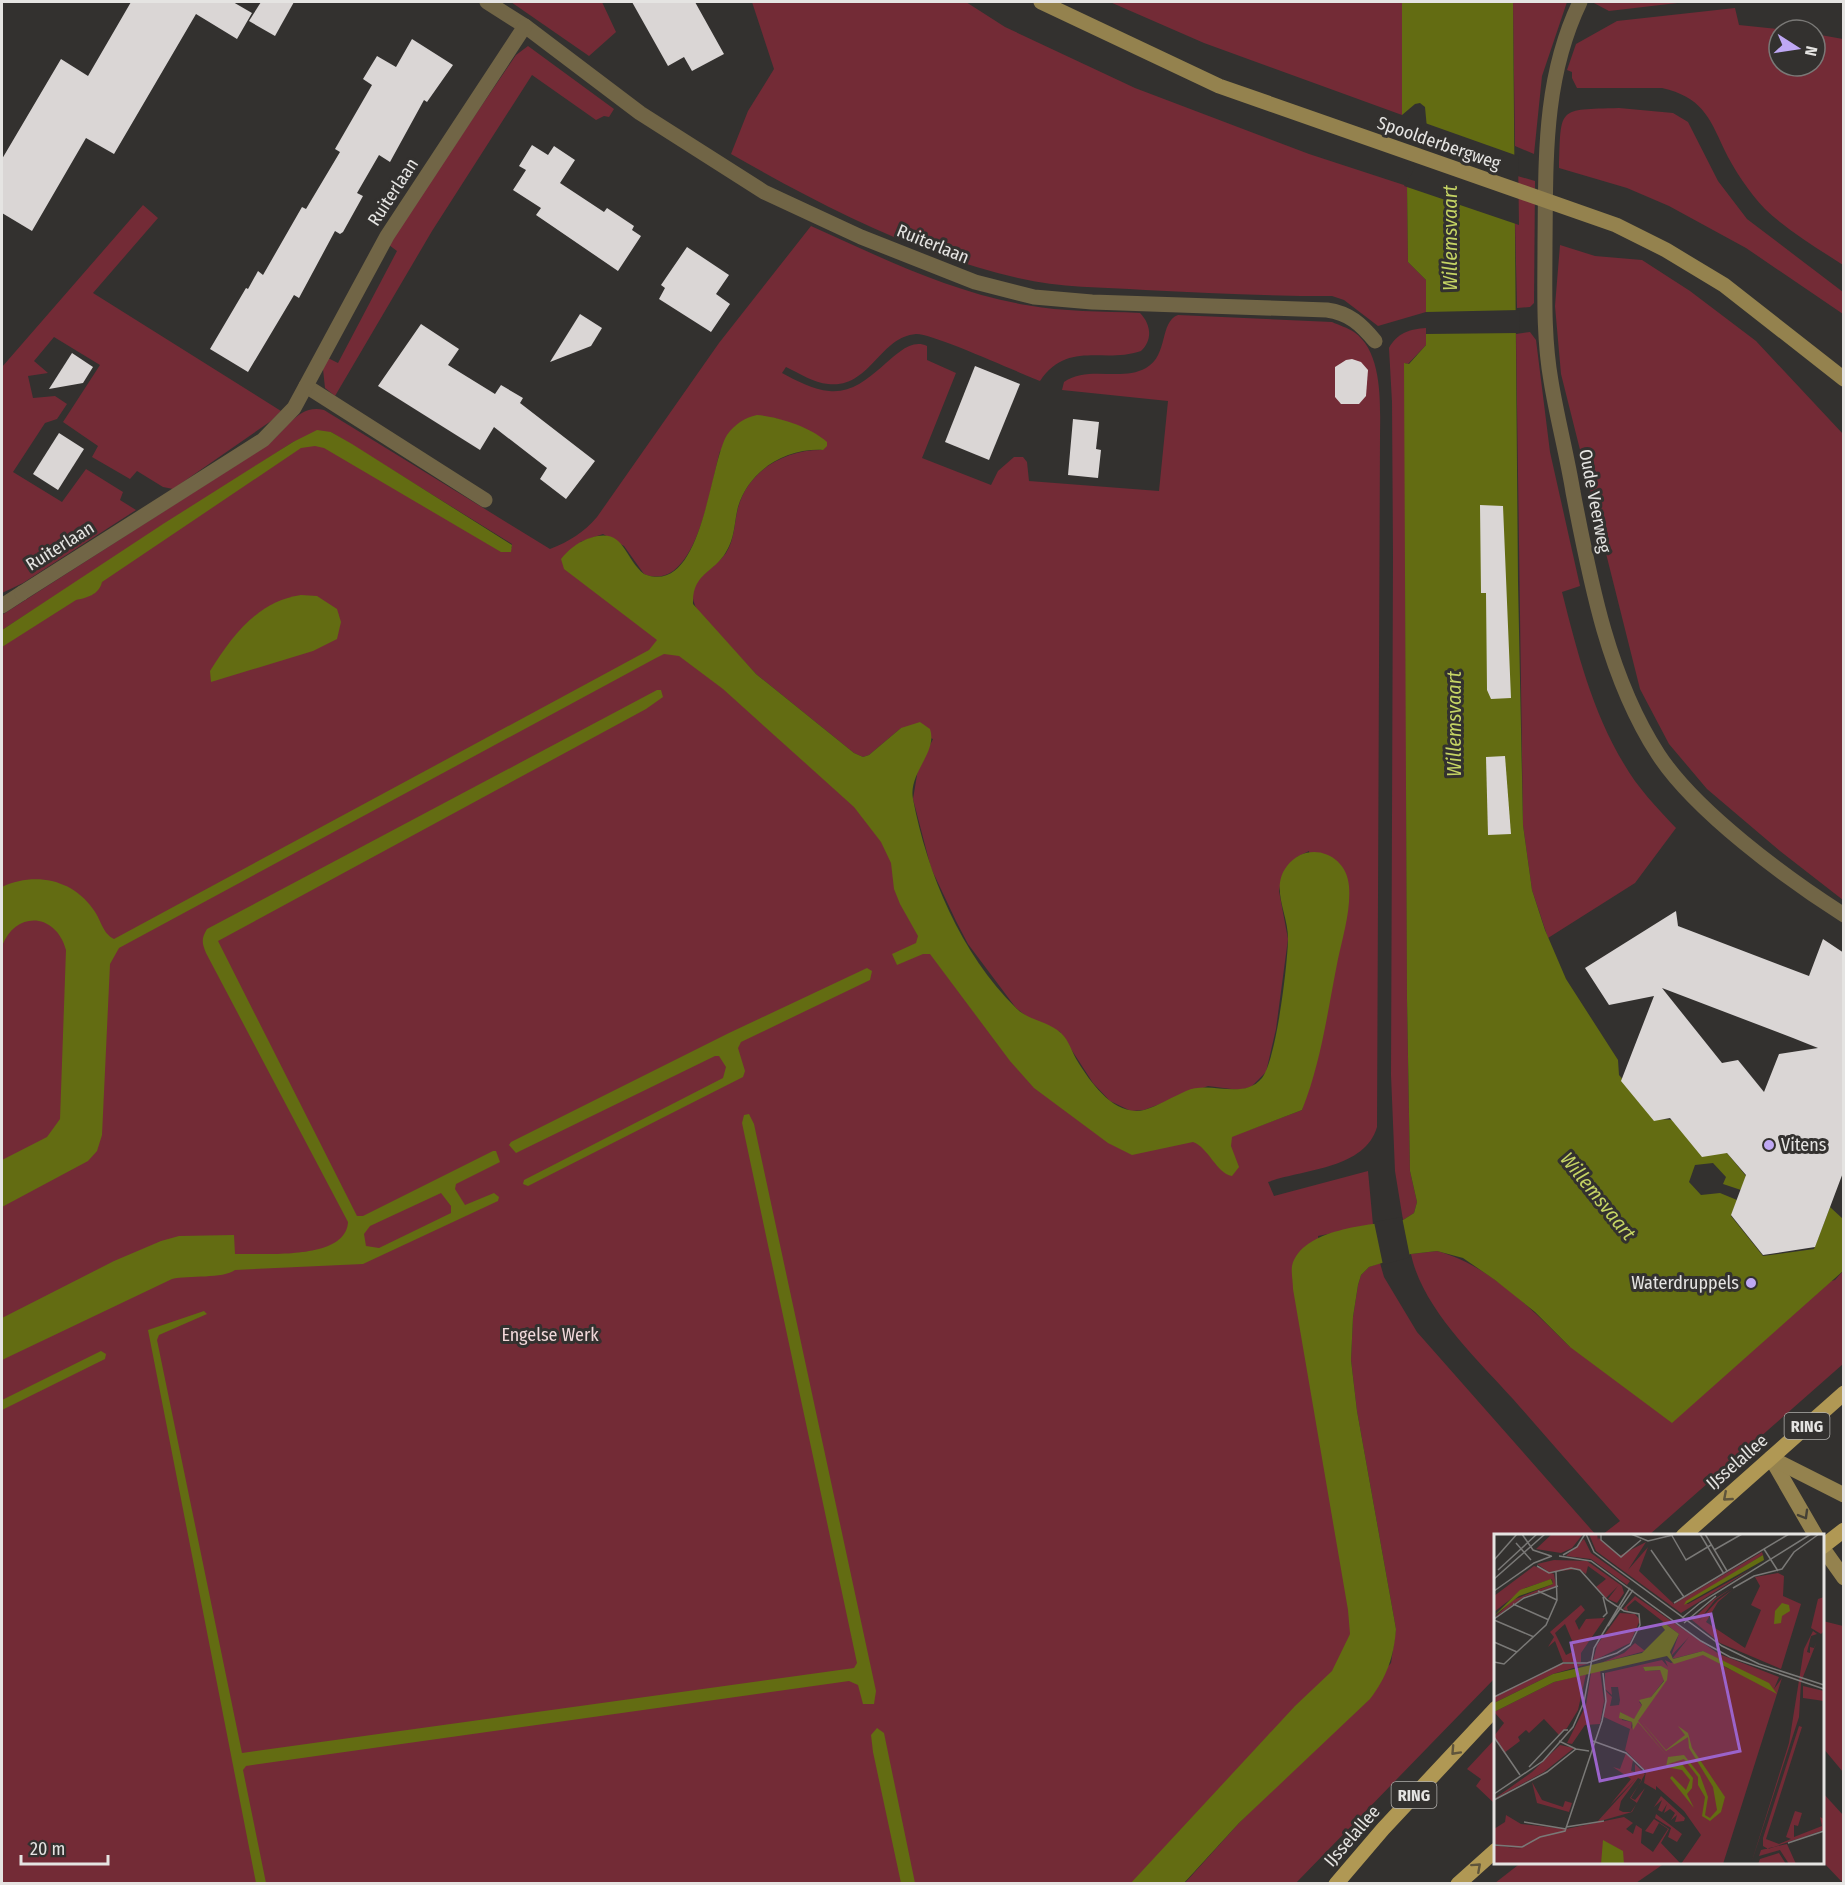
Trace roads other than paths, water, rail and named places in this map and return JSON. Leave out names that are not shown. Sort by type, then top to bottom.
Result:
[{"type":"main road","name":"Spoolderbergweg","points":[[1041,2],[1219,86],[1616,225],[1666,250],[1725,285],[1844,379]]},
{"type":"main road","name":"Spoolderbergweg","points":[[1808,350],[1844,391]]},
{"type":"main road","name":"IJsselallee","points":[[1685,1534],[1844,1393]]},
{"type":"main road","points":[[1771,1458],[1844,1495]]},
{"type":"main road","points":[[1771,1458],[1815,1534]]},
{"type":"main road","points":[[1824,1545],[1844,1530]]},
{"type":"main road","points":[[1824,1550],[1844,1578]]},
{"type":"main road","name":"IJsselallee","points":[[1336,1884],[1383,1828],[1494,1710]]},
{"type":"main road","points":[[1458,1884],[1494,1852]]},
{"type":"street","name":"Ruiterlaan","points":[[487,2],[525,26],[639,113],[764,192],[861,237],[975,282],[1034,297],[1092,302],[1327,310],[1340,312],[1356,320],[1375,341]]},
{"type":"street","name":"Oude Veerweg","points":[[1580,2],[1562,46],[1549,102],[1545,156],[1545,322],[1551,380],[1588,572],[1624,685],[1659,756],[1709,812],[1787,875],[1844,915]]},
{"type":"street","name":"Ruiterlaan","points":[[2,606],[270,435],[294,408],[387,236],[525,26]]},
{"type":"street","points":[[306,386],[485,500]]},
{"type":"water","name":"Willemsvaart","points":[[1402,2],[1513,2],[1518,582],[1523,825],[1532,890],[1545,930],[1566,979],[1618,1060],[1619,1075],[1657,1119],[1676,1120],[1727,1153],[1746,1176],[1741,1190],[1723,1184],[1726,1177],[1713,1163],[1695,1165],[1689,1182],[1701,1195],[1720,1193],[1737,1200],[1731,1216],[1763,1256],[1814,1249],[1830,1207],[1843,1219],[1843,1271],[1672,1423],[1570,1347],[1535,1312],[1463,1258],[1437,1251],[1411,1254],[1369,1267],[1361,1275],[1358,1285],[1353,1317],[1351,1360],[1357,1411],[1396,1629],[1389,1666],[1370,1699],[1239,1823],[1184,1883],[1130,1884],[1295,1706],[1332,1671],[1350,1634],[1348,1610],[1293,1289],[1292,1266],[1298,1253],[1309,1243],[1339,1231],[1403,1220],[1414,1213],[1417,1202],[1410,1171],[1407,999],[1404,363],[1409,364],[1426,345],[1426,280],[1408,262],[1407,186],[1428,139],[1425,107],[1420,103],[1415,104],[1402,115]]},
{"type":"water","points":[[757,415],[784,420],[803,427],[827,442],[827,446],[823,450],[809,450],[783,457],[760,472],[751,482],[738,507],[729,547],[721,559],[700,579],[696,586],[693,604],[756,674],[854,753],[863,757],[869,755],[901,728],[920,722],[930,729],[930,746],[915,780],[913,799],[927,855],[949,911],[963,938],[996,987],[1021,1012],[1061,1033],[1090,1079],[1114,1103],[1133,1111],[1144,1110],[1195,1088],[1245,1088],[1254,1085],[1262,1078],[1272,1052],[1286,968],[1288,938],[1280,892],[1282,874],[1287,866],[1305,853],[1325,854],[1334,858],[1341,866],[1347,875],[1349,886],[1348,914],[1319,1055],[1302,1110],[1232,1137],[1231,1146],[1239,1167],[1232,1176],[1221,1170],[1204,1149],[1193,1142],[1132,1155],[1108,1143],[1034,1088],[1010,1061],[930,954],[923,954],[897,965],[892,954],[916,943],[918,936],[894,889],[891,863],[881,842],[854,807],[723,689],[679,656],[664,654],[119,948],[110,964],[102,1135],[97,1151],[88,1161],[2,1207],[2,1160],[47,1137],[60,1119],[66,950],[54,929],[45,923],[36,921],[16,926],[8,934],[2,946],[2,887],[14,882],[39,879],[63,885],[84,899],[96,913],[107,933],[114,939],[649,650],[657,640],[564,569],[561,559],[573,547],[587,539],[609,536],[622,544],[644,574],[664,576],[679,566],[691,548],[701,524],[727,435],[740,422]]},
{"type":"water","points":[[317,430],[331,432],[352,444],[512,545],[511,552],[501,552],[324,448],[315,446],[301,448],[102,582],[95,593],[76,600],[2,647],[2,630],[163,524],[293,442]]},
{"type":"water","points":[[301,595],[317,596],[337,609],[341,622],[337,639],[313,651],[211,682],[210,671],[227,645],[248,622],[272,604]]},
{"type":"water","points":[[657,690],[661,690],[663,697],[646,709],[218,941],[357,1216],[363,1216],[493,1151],[496,1151],[500,1162],[456,1184],[455,1189],[465,1205],[494,1193],[499,1197],[498,1201],[363,1264],[235,1270],[222,1275],[172,1279],[2,1360],[2,1318],[114,1261],[161,1241],[179,1236],[234,1235],[235,1254],[283,1254],[319,1249],[344,1235],[348,1222],[206,953],[203,941],[207,929]],"holes":[[[441,1193],[451,1206],[451,1213],[379,1248],[366,1246],[364,1234],[370,1226]]]},
{"type":"water","points":[[867,968],[872,971],[870,980],[741,1042],[738,1048],[745,1071],[743,1077],[528,1186],[523,1184],[524,1180],[723,1078],[726,1067],[719,1056],[715,1056],[516,1153],[509,1145],[511,1142],[729,1033]]},
{"type":"water","points":[[749,1114],[754,1124],[876,1691],[874,1704],[863,1704],[858,1685],[849,1681],[246,1766],[243,1770],[266,1883],[256,1883],[148,1330],[204,1311],[207,1314],[159,1335],[157,1340],[242,1753],[854,1668],[857,1663],[742,1123],[744,1115]]},
{"type":"water","points":[[101,1351],[106,1354],[105,1359],[2,1410],[2,1400]]},
{"type":"water","points":[[877,1728],[884,1733],[915,1883],[901,1883],[873,1752],[871,1735]]},
{"type":"place","name":"Vitens","points":[[1769,1145]]},
{"type":"place","name":"Waterdruppels","points":[[1751,1283]]},
{"type":"park label","name":"Engelse Werk","points":[[550,1335]]}]
